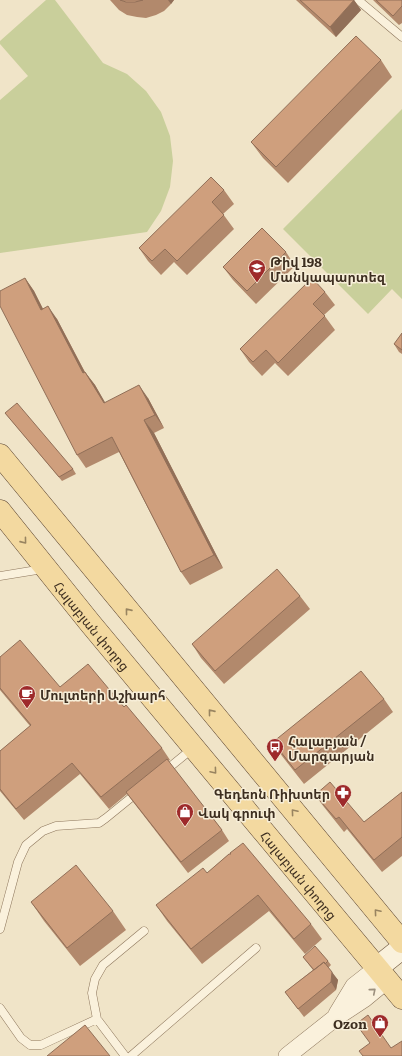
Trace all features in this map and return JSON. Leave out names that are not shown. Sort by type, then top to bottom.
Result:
[{"type":"main road","points":[[0,455],[402,942]]},
{"type":"main road","name":"Հալաբյան փողոց","points":[[0,511],[194,747],[389,972],[402,998]]},
{"type":"main road","points":[[389,972],[402,948]]},
{"type":"street","points":[[287,1056],[334,1018],[354,986],[389,972]]},
{"type":"lane","points":[[358,0],[402,36]]},
{"type":"lane","points":[[0,576],[46,568]]},
{"type":"lane","points":[[160,775],[194,747]]},
{"type":"lane","points":[[0,929],[18,862],[26,845],[43,831],[56,826],[99,823],[142,790]]},
{"type":"lane","points":[[126,1056],[97,1019],[92,993],[95,979],[102,966],[144,931]]},
{"type":"lane","points":[[131,1056],[256,948]]},
{"type":"lane","points":[[0,1008],[21,1038],[30,1045],[41,1045],[97,1019]]},
{"type":"green space","points":[[46,0],[55,0],[103,63],[127,74],[146,91],[161,112],[170,136],[173,161],[170,187],[161,211],[147,232],[0,253],[0,100],[28,76],[0,44],[0,41]]},
{"type":"green space","points":[[402,109],[402,299],[392,289],[368,314],[283,229]]},
{"type":"building","points":[[120,0],[143,0],[126,2]]},
{"type":"building","points":[[300,0],[354,0],[330,27]]},
{"type":"building","points":[[376,0],[402,0],[402,6],[393,16]]},
{"type":"building","points":[[356,36],[381,60],[276,167],[251,142]]},
{"type":"building","points":[[211,177],[224,190],[212,202],[224,215],[177,261],[165,249],[152,261],[139,248]]},
{"type":"building","points":[[262,228],[286,252],[247,291],[223,267]]},
{"type":"building","points":[[25,278],[41,310],[48,306],[83,373],[85,372],[104,403],[139,385],[155,415],[144,420],[214,555],[181,572],[112,437],[77,455],[0,306],[0,291]]},
{"type":"building","points":[[312,278],[325,292],[313,304],[325,316],[278,363],[266,350],[253,362],[240,349]]},
{"type":"building","points":[[402,333],[402,350],[394,344]]},
{"type":"building","points":[[17,403],[73,469],[59,477],[5,413]]},
{"type":"building","points":[[277,569],[300,596],[215,671],[192,644]]},
{"type":"building","points":[[20,640],[60,687],[88,664],[124,707],[126,705],[162,748],[101,797],[72,763],[16,809],[0,789],[0,751],[31,725],[0,688],[0,657]]},
{"type":"building","points":[[361,671],[384,699],[295,770],[273,742]]},
{"type":"building","name":"Վակ գրուփ","points":[[167,759],[222,830],[181,862],[126,792]]},
{"type":"building","points":[[330,782],[364,822],[402,792],[402,837],[374,860],[339,817],[336,819],[315,795]]},
{"type":"building","points":[[243,843],[311,924],[294,939],[258,895],[191,949],[156,905],[203,868],[207,873]]},
{"type":"building","points":[[76,865],[113,911],[67,948],[31,902]]},
{"type":"building","points":[[315,946],[328,961],[325,964],[324,962],[314,970],[303,957]]},
{"type":"building","points":[[324,962],[332,972],[331,982],[298,1009],[285,992]]},
{"type":"building","points":[[368,1015],[391,1048],[402,1041],[402,1056],[363,1056],[359,1051],[370,1043],[356,1024]]},
{"type":"building","points":[[85,1025],[110,1056],[47,1056]]},
{"type":"place","name":"Թիվ 198 Մանկապարտեզ","points":[[257,283]]},
{"type":"place","name":"Մուլտերի Աշխարհ","points":[[27,709]]},
{"type":"place","name":"Հալաբյան / Մարգարյան","points":[[275,762]]},
{"type":"place","name":"Գեդեոն Ռիխտեր","points":[[343,808]]},
{"type":"place","name":"Վակ գրուփ","points":[[185,827]]},
{"type":"place","name":"Ozon","points":[[380,1038]]}]
